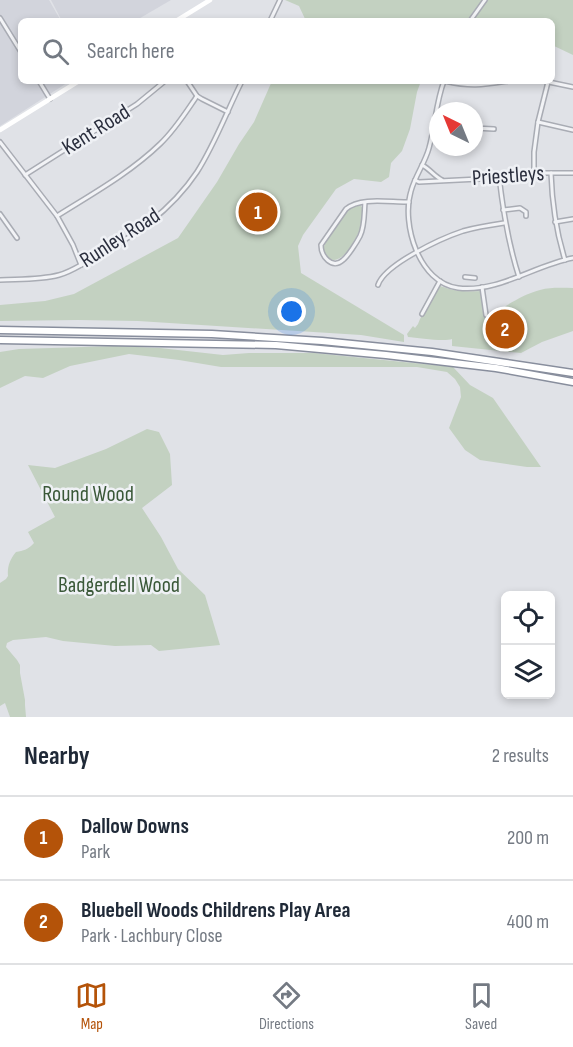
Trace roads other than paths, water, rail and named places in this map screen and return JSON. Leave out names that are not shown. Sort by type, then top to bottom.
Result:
[{"type":"highway","points":[[0,330],[212,334],[316,340],[432,352],[573,373]]},
{"type":"highway","points":[[0,340],[276,345],[496,368],[573,382]]},
{"type":"street","points":[[181,18],[210,0]]},
{"type":"street","points":[[271,18],[280,0]]},
{"type":"street","points":[[472,18],[485,0]]},
{"type":"street","points":[[0,18],[18,47]]},
{"type":"street","points":[[555,82],[573,87]]},
{"type":"street","points":[[41,84],[50,99]]},
{"type":"street","points":[[0,130],[74,84]]},
{"type":"street","name":"Kent Road","points":[[25,175],[137,104],[161,84]]},
{"type":"street","points":[[189,84],[197,96],[228,112]]},
{"type":"street","name":"Runley Road","points":[[0,280],[62,275],[135,234],[156,217],[176,198],[197,171],[241,84]]},
{"type":"street","points":[[440,102],[443,84]]},
{"type":"street","points":[[458,84],[480,86],[491,84]]},
{"type":"street","points":[[534,172],[534,152],[546,84]]},
{"type":"street","points":[[57,216],[149,154],[175,128],[197,96]]},
{"type":"street","points":[[538,122],[573,130]]},
{"type":"street","points":[[483,128],[494,129]]},
{"type":"street","points":[[0,142],[57,216],[81,265]]},
{"type":"street","points":[[429,150],[415,180],[408,213],[417,252],[427,270],[440,281],[458,288],[482,287],[498,284],[573,258]]},
{"type":"street","name":"Priestleys","points":[[422,165],[443,181]]},
{"type":"street","name":"Priestleys","points":[[415,180],[419,182],[443,181],[534,172],[573,172]]},
{"type":"street","points":[[551,172],[551,197],[565,260]]},
{"type":"street","points":[[498,176],[504,222],[519,277]]},
{"type":"street","points":[[365,202],[360,236],[343,260],[338,263],[327,261],[323,257],[321,245],[346,208],[357,202],[365,202],[409,202]]},
{"type":"street","points":[[502,210],[520,208],[526,212],[526,216]]},
{"type":"street","points":[[0,214],[17,238]]},
{"type":"street","points":[[555,222],[573,219]]},
{"type":"street","points":[[378,285],[380,280],[399,262],[417,252],[460,232],[504,222]]},
{"type":"street","points":[[465,277],[475,278]]},
{"type":"street","points":[[422,314],[440,281]]},
{"type":"street","points":[[482,287],[486,315]]},
{"type":"place","name":"Dallow Downs","points":[[258,212]]},
{"type":"place","name":"Bluebell Woods Childrens Play Area","points":[[505,329]]},
{"type":"park label","name":"Round Wood","points":[[88,494]]},
{"type":"park label","name":"Badgerdell Wood","points":[[119,585]]}]
